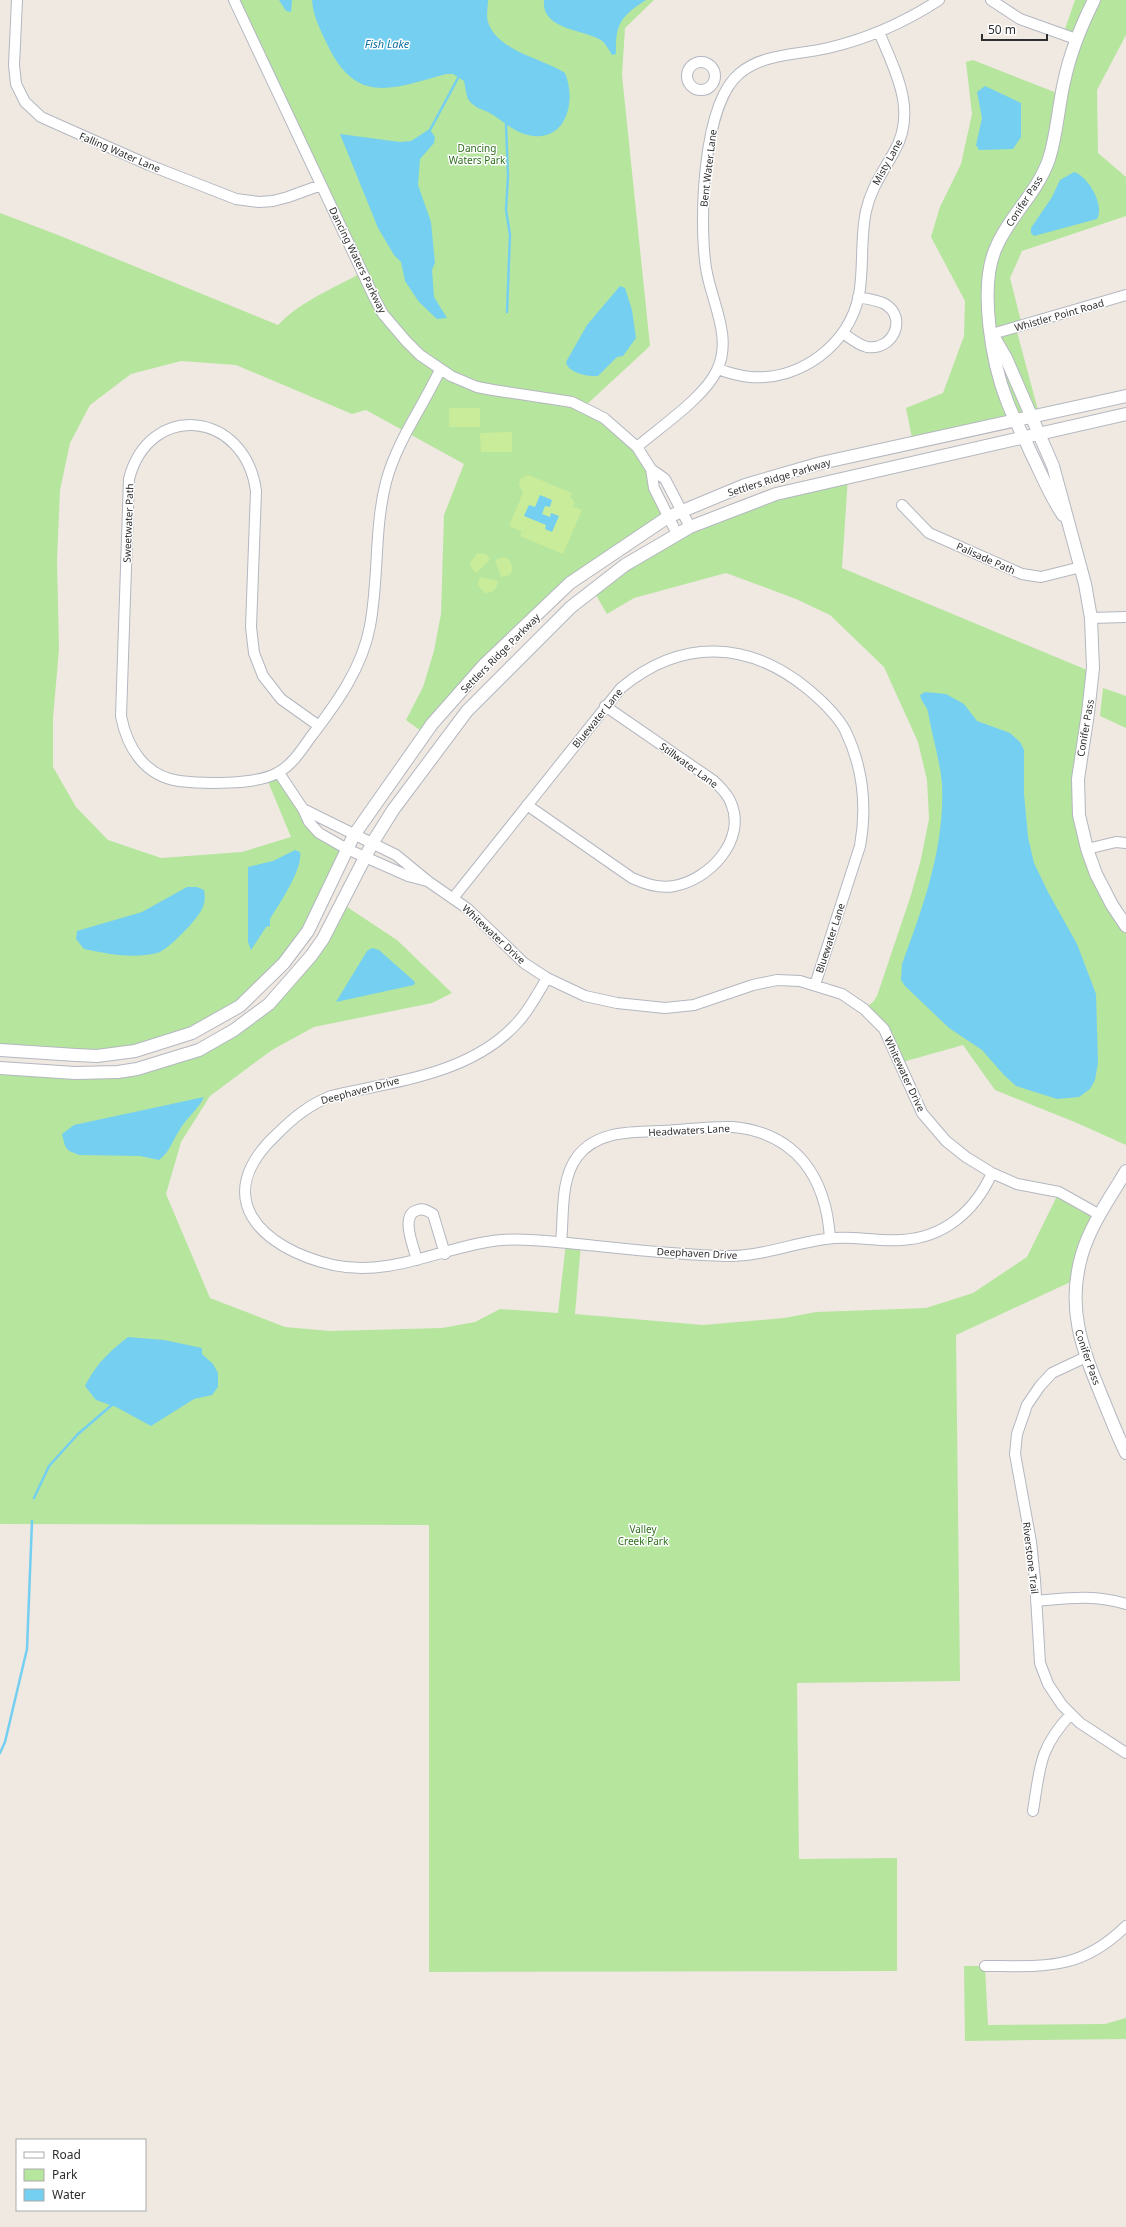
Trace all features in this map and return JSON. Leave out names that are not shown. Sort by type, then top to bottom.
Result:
[{"type":"street","name":"Falling Water Lane","points":[[17,0],[14,65],[16,84],[25,102],[41,118],[144,163],[236,199],[259,202],[273,201],[322,185]]},
{"type":"street","name":"Dancing Waters Parkway","points":[[234,0],[383,314],[420,355],[440,370],[477,387],[572,402],[604,418],[637,447],[651,469],[665,479],[690,527]]},
{"type":"street","name":"Bent Water Lane","points":[[637,447],[703,391],[718,369],[722,352],[723,334],[707,270],[702,220],[704,190],[713,124],[719,101],[724,92],[740,73],[763,61],[828,48],[879,32],[907,19],[938,0]]},
{"type":"street","points":[[991,0],[1020,19],[1076,39]]},
{"type":"street","name":"Conifer Pass","points":[[1068,522],[1044,483],[1015,419],[1000,379],[987,306],[989,266],[999,240],[1033,192],[1049,160],[1064,83],[1076,39],[1094,0]]},
{"type":"street","name":"Misty Lane","points":[[718,369],[736,375],[751,377],[782,374],[799,370],[816,360],[842,333],[852,316],[858,297],[863,229],[869,197],[880,172],[900,140],[906,112],[901,87],[879,32]]},
{"type":"street","points":[[712,84],[724,92]]},
{"type":"street","name":"Whistler Point Road","points":[[992,334],[1126,295]]},
{"type":"street","points":[[842,333],[866,346],[880,346],[887,343],[892,337],[896,323],[892,310],[881,302],[858,297]]},
{"type":"street","name":"Conifer Pass","points":[[992,334],[1006,358],[1030,416],[1054,466],[1081,567],[1090,618],[1093,668],[1092,689],[1078,779],[1079,815],[1087,849],[1103,888],[1126,926]]},
{"type":"street","name":"Sweetwater Path","points":[[320,726],[276,694],[263,676],[254,653],[251,627],[256,490],[254,476],[242,451],[219,432],[205,426],[190,425],[173,428],[158,435],[147,444],[139,454],[129,479],[121,716],[124,732],[131,749],[153,771],[178,781],[246,782],[279,773],[299,753],[320,726],[345,690],[366,643],[373,608],[381,506],[386,483],[404,435],[440,370]]},
{"type":"street","name":"Settlers Ridge Parkway","points":[[0,1050],[76,1056],[97,1056],[135,1051],[192,1033],[226,1015],[257,990],[284,963],[308,930],[354,835],[385,788],[432,724],[485,664],[570,583],[668,517],[745,485],[821,464],[1015,419],[1126,396]]},
{"type":"street","name":"Settlers Ridge Parkway","points":[[0,1068],[75,1074],[118,1072],[137,1069],[199,1050],[234,1030],[269,1004],[311,956],[323,938],[364,856],[393,810],[472,706],[571,607],[625,566],[677,534],[690,527],[776,494],[1024,436],[1126,414]]},
{"type":"street","name":"Dancing Waters Parkway","points":[[651,469],[654,488],[677,534]]},
{"type":"street","name":"Palisade Path","points":[[902,505],[929,533],[1022,574],[1040,577],[1081,567]]},
{"type":"street","points":[[1090,618],[1126,617]]},
{"type":"street","name":"Bluewater Lane","points":[[454,898],[605,706],[632,678],[664,660],[692,652],[712,650],[735,653],[777,668],[801,683],[824,703],[845,729],[857,760],[863,794],[864,823],[860,846],[815,985]]},
{"type":"street","name":"Stillwater Lane","points":[[527,805],[632,878],[645,884],[673,886],[685,883],[699,876],[721,857],[730,842],[735,821],[731,803],[725,792],[714,781],[605,706]]},
{"type":"street","name":"Whitewater Drive","points":[[279,773],[304,809],[309,822],[320,833],[347,849],[408,876],[429,882]]},
{"type":"street","name":"Whitewater Drive","points":[[304,809],[317,814],[354,835],[373,842],[396,855],[429,882],[454,898],[524,963],[547,978],[568,989],[603,1000],[665,1008],[694,1005],[753,985],[777,980],[800,981],[842,994],[864,1009],[884,1030],[922,1113],[946,1141],[966,1157],[992,1173],[1017,1184],[1059,1192],[1100,1215]]},
{"type":"street","points":[[1087,849],[1116,842],[1126,843]]},
{"type":"street","name":"Deephaven Drive","points":[[547,978],[518,1021],[497,1041],[474,1057],[448,1068],[331,1096],[315,1103],[296,1116],[256,1155],[251,1164],[245,1185],[248,1208],[259,1228],[275,1242],[304,1255],[335,1265],[372,1268],[445,1254],[500,1240],[561,1242],[735,1256],[848,1236],[900,1240],[924,1237],[951,1225],[970,1209],[983,1192],[992,1173]]},
{"type":"street","name":"Headwaters Lane","points":[[561,1242],[568,1175],[577,1157],[594,1142],[616,1134],[732,1127],[755,1131],[780,1141],[797,1154],[809,1168],[822,1193],[828,1216],[830,1238]]},
{"type":"street","name":"Conifer Pass","points":[[1126,1171],[1100,1215],[1082,1254],[1076,1283],[1076,1322],[1086,1357],[1126,1453]]},
{"type":"street","points":[[416,1260],[408,1224],[411,1214],[419,1210],[428,1210],[433,1214],[445,1254]]},
{"type":"street","name":"Riverstone Trail","points":[[1086,1357],[1052,1373],[1040,1386],[1027,1406],[1017,1434],[1015,1454],[1031,1542],[1040,1663],[1048,1684],[1062,1705],[1080,1724],[1126,1753]]},
{"type":"street","points":[[1036,1602],[1078,1596],[1105,1598],[1126,1604]]},
{"type":"street","points":[[1034,1811],[1045,1749],[1055,1732],[1071,1714]]},
{"type":"street","points":[[985,1966],[1048,1966],[1067,1962],[1104,1946],[1126,1926]]},
{"type":"green space","name":"Dancing Waters Park","points":[[234,0],[654,0],[625,28],[622,75],[650,346],[584,407],[637,447],[668,517],[570,583],[425,734],[406,720],[423,687],[434,651],[441,614],[444,515],[464,464],[366,410],[352,414],[236,365],[181,361],[131,374],[90,405],[70,443],[60,490],[57,560],[59,649],[53,718],[53,767],[76,807],[108,840],[161,858],[242,852],[291,837],[266,777],[279,773],[309,822],[347,849],[308,931],[240,1006],[135,1051],[0,1050],[0,213],[58,235],[278,325],[287,316],[307,302],[363,272]]},
{"type":"green space","points":[[1075,0],[1126,0],[1126,35],[1097,90],[1098,153],[1126,177],[1126,216],[1022,251],[1010,278],[1022,325],[1016,328],[1039,414],[913,443],[906,408],[943,393],[964,336],[965,301],[931,237],[940,207],[961,164],[972,114],[966,62],[973,60],[1062,95],[1076,39],[1063,35]]},
{"type":"green space","points":[[449,408],[480,408],[480,427],[449,427]]},
{"type":"green space","points":[[512,432],[512,452],[481,452],[480,433]]},
{"type":"green space","points":[[528,475],[572,493],[570,499],[572,498],[575,504],[572,506],[582,510],[563,554],[520,536],[522,532],[509,526],[523,493],[519,484],[520,479]]},
{"type":"green space","points":[[848,477],[842,568],[1087,670],[1083,737],[1084,837],[1126,926],[1126,1145],[1077,1123],[995,1090],[963,1045],[899,1063],[894,1047],[864,1009],[873,1002],[877,996],[911,895],[921,859],[929,819],[927,780],[918,742],[884,667],[830,615],[796,599],[726,573],[634,598],[607,614],[593,590],[690,527]]},
{"type":"green space","points":[[477,553],[486,554],[490,559],[477,573],[472,569],[470,563]]},
{"type":"green space","points":[[504,557],[509,559],[513,568],[510,575],[501,577],[495,560]]},
{"type":"green space","points":[[480,577],[498,581],[496,589],[492,592],[484,593],[478,585]]},
{"type":"green space","points":[[1103,688],[1126,696],[1126,728],[1100,716]]},
{"type":"green space","name":"Valley Creek Park","points":[[341,903],[397,940],[452,993],[432,1003],[314,1027],[272,1050],[210,1096],[181,1142],[166,1194],[210,1298],[285,1327],[330,1331],[442,1328],[475,1322],[500,1309],[558,1313],[566,1243],[581,1244],[575,1314],[703,1325],[784,1318],[816,1312],[926,1308],[973,1293],[1027,1257],[1059,1192],[1100,1215],[1077,1279],[956,1335],[960,1681],[797,1683],[799,1859],[897,1858],[897,1971],[429,1972],[429,1525],[0,1524],[0,1067],[98,1073],[199,1050],[286,987]]},
{"type":"green space","points":[[964,1966],[985,1966],[988,2025],[1105,2024],[1126,2018],[1126,2039],[965,2041]]},
{"type":"water","points":[[279,0],[292,0],[291,12],[286,11]]},
{"type":"water","name":"Fish Lake","points":[[312,0],[488,0],[487,20],[493,32],[501,40],[522,53],[565,73],[570,96],[569,107],[565,118],[560,127],[552,133],[541,136],[528,135],[512,128],[488,112],[472,104],[468,99],[464,81],[453,74],[446,74],[393,87],[378,88],[364,85],[351,78],[339,65],[318,24]]},
{"type":"water","points":[[544,0],[646,0],[625,16],[621,22],[618,28],[616,54],[612,55],[601,40],[556,23],[549,17],[545,10]]},
{"type":"water","points":[[985,86],[1021,103],[1021,137],[1013,149],[979,150],[976,145],[982,118],[977,92]]},
{"type":"water","points":[[430,130],[435,137],[434,143],[420,159],[418,185],[431,222],[435,263],[432,270],[434,297],[447,318],[437,319],[419,302],[405,281],[401,262],[394,255],[378,228],[340,134],[400,142],[411,141]]},
{"type":"water","points":[[1074,172],[1085,179],[1094,192],[1099,206],[1097,219],[1034,236],[1031,233],[1031,228],[1052,197],[1060,180]]},
{"type":"water","points":[[620,286],[625,288],[632,310],[636,338],[623,356],[617,357],[598,376],[589,376],[574,372],[570,369],[566,362],[587,325]]},
{"type":"water","points":[[540,495],[552,500],[550,507],[545,506],[542,514],[550,517],[551,513],[559,516],[552,532],[545,529],[546,525],[524,516],[529,505],[535,507]]},
{"type":"water","points":[[925,692],[946,694],[964,704],[977,721],[1010,733],[1020,742],[1024,750],[1024,794],[1028,837],[1034,863],[1048,892],[1077,944],[1096,994],[1098,1063],[1095,1080],[1090,1089],[1079,1097],[1057,1099],[1016,1086],[982,1050],[949,1028],[905,986],[901,980],[902,964],[918,921],[931,876],[940,831],[942,807],[940,766],[927,710],[920,695]]},
{"type":"water","points":[[295,850],[300,852],[298,868],[284,896],[270,919],[270,926],[266,927],[251,950],[248,942],[248,867],[273,861]]},
{"type":"water","points":[[187,887],[197,887],[204,890],[205,900],[201,912],[170,944],[157,953],[139,956],[111,954],[84,949],[76,939],[77,931],[142,912]]},
{"type":"water","points":[[372,948],[379,950],[415,982],[414,985],[336,1002],[367,951]]},
{"type":"water","points":[[204,1097],[199,1106],[182,1126],[166,1154],[159,1160],[140,1156],[79,1155],[69,1151],[65,1146],[62,1134],[74,1125]]},
{"type":"water","points":[[128,1337],[164,1340],[202,1348],[202,1354],[213,1364],[218,1373],[218,1387],[212,1395],[194,1399],[151,1426],[116,1407],[96,1400],[85,1386],[94,1371],[104,1359]]},
{"type":"waterway","points":[[430,130],[458,78]]},
{"type":"waterway","points":[[506,124],[508,176],[506,210],[510,235],[507,312]]},
{"type":"waterway","points":[[34,1498],[49,1466],[78,1434],[113,1404]]},
{"type":"waterway","points":[[0,1753],[5,1742],[27,1649],[32,1521]]}]
